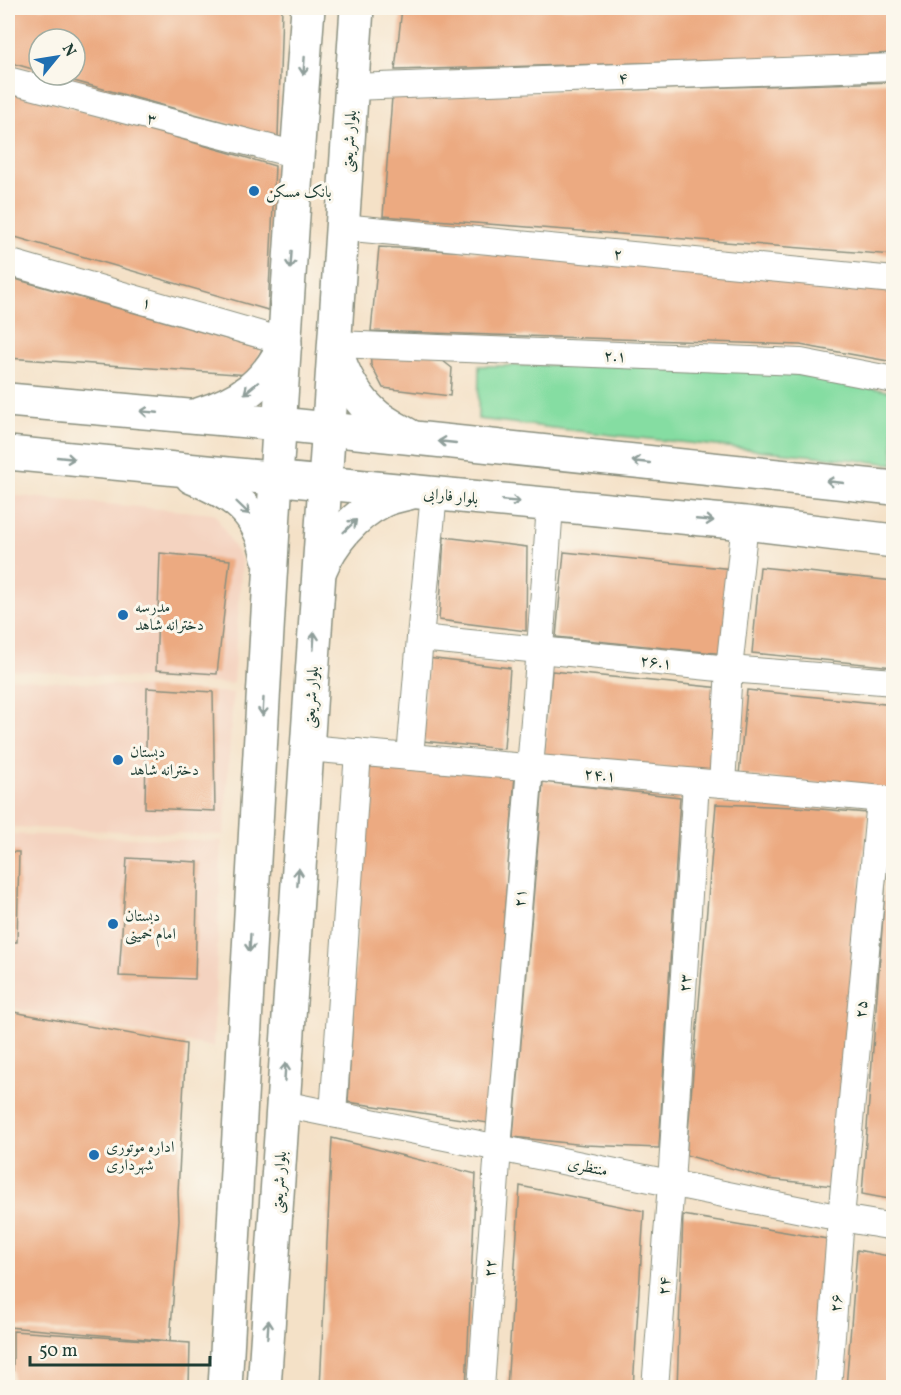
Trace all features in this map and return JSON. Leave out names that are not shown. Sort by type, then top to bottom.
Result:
[{"type":"main road","points":[[264,1382],[225,1382],[276,479],[309,8]]},
{"type":"main road","name":"بلوار شریعتی","points":[[264,1382],[357,8]]},
{"type":"main road","points":[[193,416],[233,402],[253,387],[270,370],[285,342]]},
{"type":"main road","points":[[334,344],[339,364],[368,408],[379,418],[415,439]]},
{"type":"main road","points":[[8,400],[280,424],[894,488]]},
{"type":"main road","name":"بلوار فارابی","points":[[8,453],[744,524],[894,541]]},
{"type":"main road","points":[[174,469],[220,490],[240,504],[252,517],[264,540],[271,573]]},
{"type":"main road","points":[[318,574],[342,532],[369,509],[383,501],[425,493]]},
{"type":"main road","points":[[271,573],[277,553],[284,541],[293,537],[304,538],[311,546],[318,574]]},
{"type":"street","name":"۴","points":[[352,87],[894,67]]},
{"type":"street","name":"۳","points":[[8,80],[297,155]]},
{"type":"street","name":"۲","points":[[342,226],[894,280]]},
{"type":"street","name":"۱","points":[[8,262],[285,342]]},
{"type":"street","name":"۲.۱","points":[[334,344],[801,362],[894,380]]},
{"type":"street","points":[[410,757],[420,638],[425,493]]},
{"type":"street","name":"۲۱","points":[[498,1148],[550,505]]},
{"type":"street","points":[[722,784],[729,669],[744,524]]},
{"type":"street","name":"۲۶.۱","points":[[420,638],[729,669],[894,682]]},
{"type":"street","name":"۲۴.۱","points":[[307,748],[887,800]]},
{"type":"street","points":[[333,1114],[358,752]]},
{"type":"street","name":"۲۳","points":[[671,1184],[696,782]]},
{"type":"street","name":"۲۵","points":[[841,1218],[887,800]]},
{"type":"street","name":"منتظری","points":[[283,1104],[671,1184],[894,1227]]},
{"type":"street","name":"۲۲","points":[[481,1388],[498,1148]]},
{"type":"street","name":"۲۴","points":[[655,1388],[671,1184]]},
{"type":"street","name":"۲۶","points":[[828,1388],[841,1218]]},
{"type":"shaded area","name":"مدرسه دخترانه شاهد","points":[[8,495],[215,514],[242,561],[233,684],[8,670]]},
{"type":"shaded area","name":"دبستان دخترانه شاهد","points":[[8,678],[233,693],[224,835],[8,827]]},
{"type":"shaded area","name":"دبستان امام خمینی","points":[[8,834],[222,841],[213,1047],[8,1007]]},
{"type":"green space","points":[[645,364],[793,373],[893,392],[893,464],[478,419],[479,366]]},
{"type":"building","points":[[8,8],[282,8],[278,137],[87,85],[87,27],[27,27],[27,68],[8,62]]},
{"type":"building","points":[[402,8],[894,8],[894,53],[781,59],[395,70]]},
{"type":"building","points":[[894,82],[894,255],[383,216],[392,97]]},
{"type":"building","points":[[8,89],[275,166],[268,310],[8,235]]},
{"type":"building","points":[[379,247],[768,268],[894,287],[894,362],[800,345],[371,331]]},
{"type":"building","points":[[8,277],[262,349],[250,375],[8,358]]},
{"type":"building","points":[[370,351],[434,354],[452,368],[450,396],[383,388],[371,365]]},
{"type":"building","points":[[444,537],[527,547],[526,631],[439,620]]},
{"type":"building","points":[[564,552],[733,569],[725,654],[556,637]]},
{"type":"building","points":[[160,553],[230,560],[217,674],[156,670]]},
{"type":"building","points":[[760,567],[894,581],[894,667],[752,653]]},
{"type":"building","points":[[427,658],[510,668],[504,749],[422,741]]},
{"type":"building","points":[[552,671],[721,688],[713,773],[544,756]]},
{"type":"building","points":[[147,688],[213,692],[215,811],[145,808]]},
{"type":"building","points":[[747,690],[894,705],[894,791],[739,775]]},
{"type":"building","points":[[367,764],[515,775],[488,1123],[348,1102]]},
{"type":"building","points":[[543,782],[680,797],[659,1148],[585,1145],[513,1137]]},
{"type":"building","points":[[716,804],[867,813],[833,1186],[768,1179],[686,1155]]},
{"type":"building","points":[[888,850],[894,851],[894,1200],[862,1194]]},
{"type":"building","points":[[8,852],[19,852],[17,942],[8,942]]},
{"type":"building","points":[[127,858],[198,862],[195,979],[119,976]]},
{"type":"building","name":"اداره موتوری شهرداری","points":[[8,1011],[186,1044],[178,1192],[179,1220],[170,1341],[8,1327]]},
{"type":"building","points":[[332,1138],[476,1174],[466,1388],[320,1388]]},
{"type":"building","points":[[520,1186],[644,1211],[633,1388],[507,1388]]},
{"type":"building","points":[[683,1215],[827,1239],[815,1388],[677,1388]]},
{"type":"building","points":[[857,1250],[894,1257],[894,1388],[846,1388]]},
{"type":"building","points":[[13,1331],[190,1343],[189,1388],[8,1388],[8,1380],[13,1380]]},
{"type":"place","name":"بانک مسکن","points":[[254,191]]},
{"type":"place","name":"مدرسه دخترانه شاهد","points":[[123,615]]},
{"type":"place","name":"دبستان دخترانه شاهد","points":[[118,760]]},
{"type":"place","name":"دبستان امام خمینی","points":[[113,924]]},
{"type":"place","name":"اداره موتوری شهرداری","points":[[94,1155]]}]
